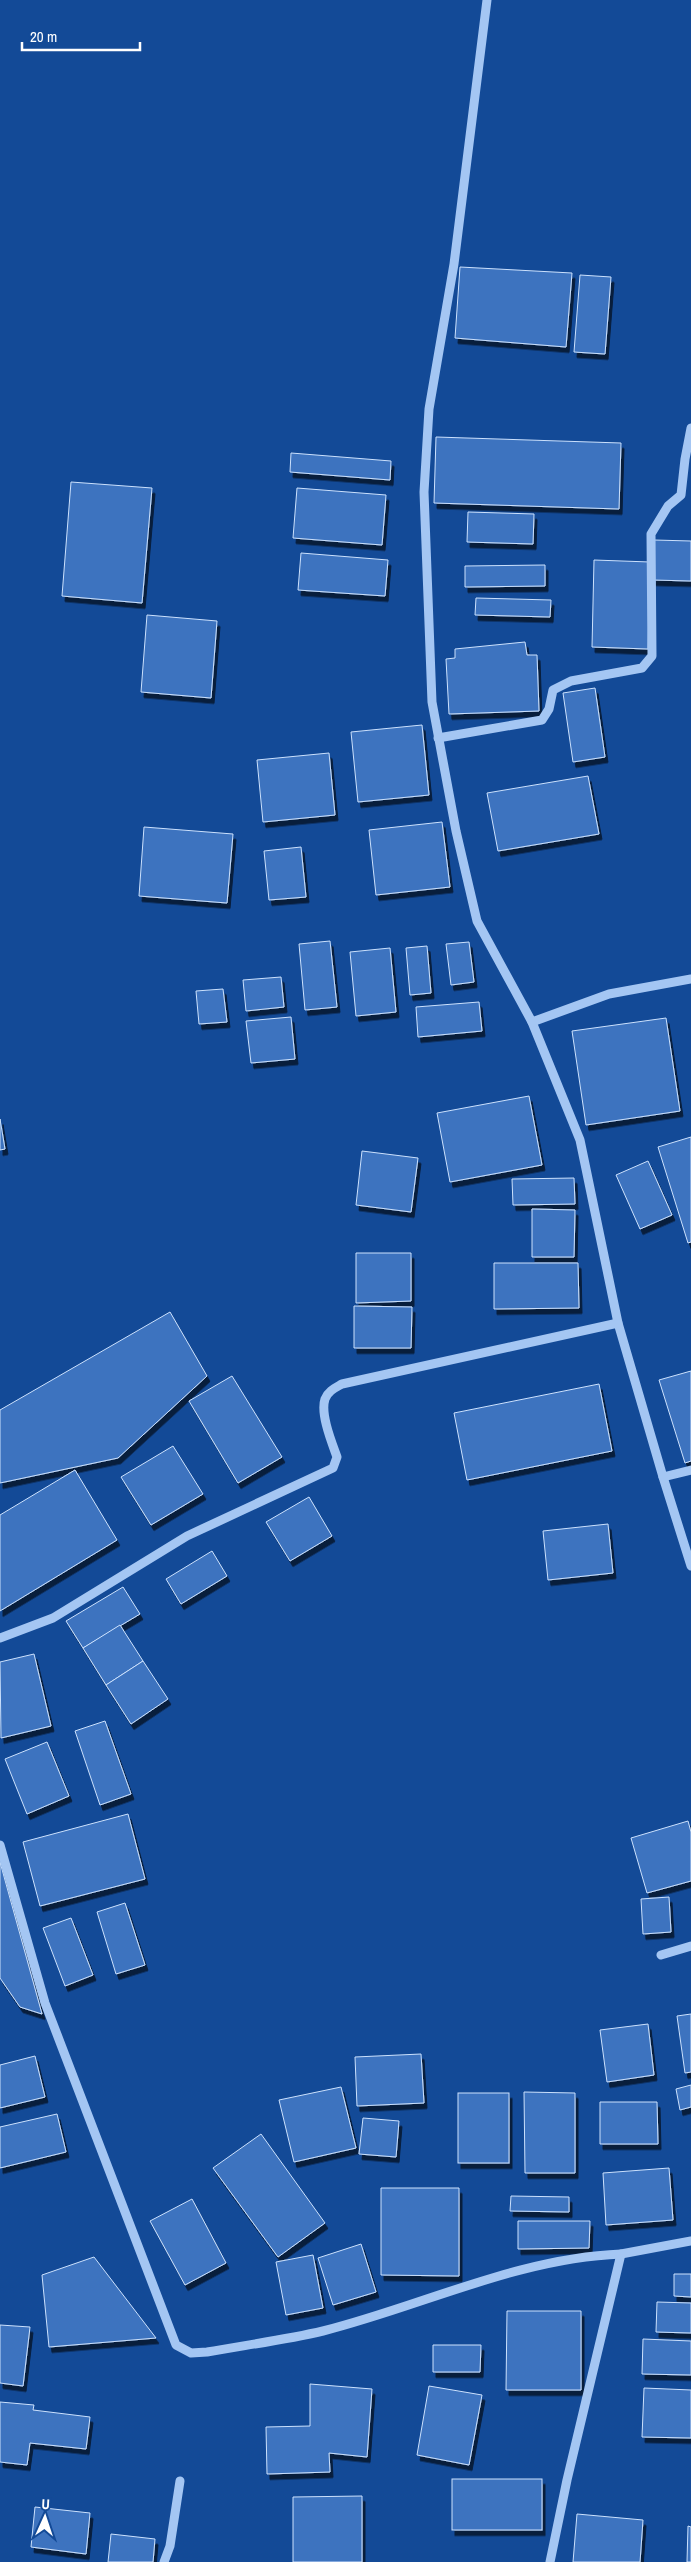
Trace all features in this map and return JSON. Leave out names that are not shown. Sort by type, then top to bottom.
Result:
[{"type":"street","points":[[487,0],[454,264],[429,409],[424,492],[432,702],[477,921],[532,1022],[580,1140],[618,1323],[662,1477],[691,1566]]},
{"type":"street","points":[[438,738],[542,720],[549,709],[553,690],[571,682],[642,668],[652,656],[651,534],[668,506],[681,496],[684,459],[691,428]]},
{"type":"street","points":[[532,1022],[610,994],[691,979]]},
{"type":"street","points":[[0,1638],[52,1618],[187,1536],[333,1468],[337,1458],[327,1431],[324,1400],[332,1389],[342,1384],[618,1323]]},
{"type":"street","points":[[662,1477],[691,1470]]},
{"type":"street","points":[[0,1845],[45,2003],[176,2345],[191,2354],[323,2331],[481,2282],[586,2256],[621,2254],[691,2241]]},
{"type":"street","points":[[661,1955],[691,1946]]},
{"type":"street","points":[[550,2562],[567,2480],[621,2254]]},
{"type":"street","points":[[164,2562],[170,2546],[180,2482]]},
{"type":"building","points":[[460,267],[572,273],[566,347],[455,338]]},
{"type":"building","points":[[580,275],[611,277],[605,354],[574,352]]},
{"type":"building","points":[[436,437],[621,443],[619,509],[434,503]]},
{"type":"building","points":[[291,453],[391,461],[390,480],[290,472]]},
{"type":"building","points":[[71,482],[152,488],[142,603],[62,596]]},
{"type":"building","points":[[297,488],[386,495],[382,545],[293,538]]},
{"type":"building","points":[[468,512],[534,514],[533,544],[467,542]]},
{"type":"building","points":[[654,540],[691,541],[691,581],[653,580]]},
{"type":"building","points":[[301,553],[388,560],[385,596],[298,590]]},
{"type":"building","points":[[594,560],[650,562],[648,649],[592,647]]},
{"type":"building","points":[[545,565],[545,586],[465,587],[465,566]]},
{"type":"building","points":[[476,598],[551,600],[550,617],[475,615]]},
{"type":"building","points":[[147,615],[217,621],[211,698],[141,692]]},
{"type":"building","points":[[525,642],[527,655],[537,655],[539,711],[449,714],[446,659],[455,658],[455,649]]},
{"type":"building","points":[[595,688],[605,757],[573,762],[563,693]]},
{"type":"building","points":[[422,725],[429,795],[358,802],[351,732]]},
{"type":"building","points":[[329,753],[335,815],[263,822],[257,760]]},
{"type":"building","points":[[588,776],[599,834],[498,851],[487,793]]},
{"type":"building","points":[[442,822],[450,887],[376,895],[369,830]]},
{"type":"building","points":[[144,827],[233,834],[227,903],[139,896]]},
{"type":"building","points":[[301,847],[306,897],[269,900],[264,851]]},
{"type":"building","points":[[330,941],[337,1007],[305,1010],[299,944]]},
{"type":"building","points":[[469,942],[474,982],[451,985],[446,944]]},
{"type":"building","points":[[427,946],[431,993],[410,995],[406,948]]},
{"type":"building","points":[[390,948],[396,1012],[356,1016],[350,952]]},
{"type":"building","points":[[281,977],[284,1007],[246,1011],[243,980]]},
{"type":"building","points":[[223,989],[227,1022],[199,1024],[196,991]]},
{"type":"building","points":[[479,1002],[482,1031],[418,1037],[416,1007]]},
{"type":"building","points":[[291,1017],[295,1059],[251,1063],[246,1021]]},
{"type":"building","points":[[666,1018],[680,1111],[586,1125],[572,1031]]},
{"type":"building","points":[[529,1096],[542,1165],[450,1182],[437,1113]]},
{"type":"building","points":[[0,1119],[5,1149],[0,1150]]},
{"type":"building","points":[[691,1137],[691,1242],[688,1243],[658,1147]]},
{"type":"building","points":[[362,1151],[418,1158],[411,1212],[356,1205]]},
{"type":"building","points":[[648,1161],[672,1215],[640,1229],[616,1175]]},
{"type":"building","points":[[574,1178],[575,1204],[513,1205],[512,1179]]},
{"type":"building","points":[[532,1209],[575,1210],[574,1257],[532,1257]]},
{"type":"building","points":[[356,1253],[411,1253],[411,1301],[356,1303]]},
{"type":"building","points":[[494,1263],[578,1263],[579,1308],[494,1309]]},
{"type":"building","points":[[354,1306],[412,1307],[411,1348],[354,1348]]},
{"type":"building","points":[[170,1312],[207,1376],[118,1458],[0,1483],[0,1410]]},
{"type":"building","points":[[691,1371],[691,1461],[685,1463],[659,1380]]},
{"type":"building","points":[[232,1376],[282,1457],[238,1483],[189,1401]]},
{"type":"building","points":[[599,1384],[612,1451],[467,1480],[454,1413]]},
{"type":"building","points":[[173,1446],[203,1494],[151,1525],[121,1477]]},
{"type":"building","points":[[75,1470],[117,1540],[0,1611],[0,1515]]},
{"type":"building","points":[[309,1497],[332,1536],[290,1561],[266,1522]]},
{"type":"building","points":[[608,1524],[613,1573],[548,1580],[543,1531]]},
{"type":"building","points":[[212,1551],[227,1576],[181,1604],[166,1579]]},
{"type":"building","points":[[123,1587],[140,1614],[83,1648],[66,1621]]},
{"type":"building","points":[[120,1625],[143,1661],[106,1685],[83,1648]]},
{"type":"building","points":[[34,1654],[51,1726],[1,1738],[0,1662]]},
{"type":"building","points":[[143,1661],[168,1699],[131,1724],[106,1685]]},
{"type":"building","points":[[105,1721],[131,1794],[100,1805],[75,1731]]},
{"type":"building","points":[[47,1742],[69,1796],[27,1814],[5,1759]]},
{"type":"building","points":[[128,1814],[145,1879],[40,1906],[23,1842]]},
{"type":"building","points":[[688,1821],[691,1832],[691,1881],[647,1893],[631,1838]]},
{"type":"building","points":[[0,1862],[42,2014],[20,2007],[0,1978]]},
{"type":"building","points":[[669,1897],[671,1932],[643,1934],[641,1899]]},
{"type":"building","points":[[125,1903],[145,1965],[116,1974],[97,1912]]},
{"type":"building","points":[[71,1918],[93,1975],[65,1986],[43,1928]]},
{"type":"building","points":[[691,2014],[691,2072],[685,2073],[677,2016]]},
{"type":"building","points":[[648,2024],[654,2075],[607,2082],[600,2030]]},
{"type":"building","points":[[421,2054],[424,2103],[357,2106],[355,2057]]},
{"type":"building","points":[[35,2056],[45,2097],[0,2108],[0,2065]]},
{"type":"building","points":[[691,2085],[691,2107],[680,2110],[676,2089]]},
{"type":"building","points":[[341,2087],[356,2148],[294,2162],[279,2100]]},
{"type":"building","points":[[524,2092],[575,2093],[575,2173],[525,2173]]},
{"type":"building","points":[[458,2093],[509,2093],[509,2163],[458,2163]]},
{"type":"building","points":[[600,2102],[657,2102],[658,2144],[600,2144]]},
{"type":"building","points":[[57,2114],[66,2152],[0,2168],[0,2127]]},
{"type":"building","points":[[363,2118],[399,2121],[396,2157],[359,2154]]},
{"type":"building","points":[[261,2134],[325,2223],[278,2257],[213,2168]]},
{"type":"building","points":[[669,2168],[673,2220],[606,2225],[603,2173]]},
{"type":"building","points":[[381,2188],[459,2188],[459,2276],[381,2275]]},
{"type":"building","points":[[511,2196],[569,2197],[569,2212],[510,2211]]},
{"type":"building","points":[[192,2199],[226,2263],[185,2285],[150,2221]]},
{"type":"building","points":[[518,2221],[590,2221],[589,2248],[518,2249]]},
{"type":"building","points":[[361,2244],[376,2292],[333,2305],[318,2258]]},
{"type":"building","points":[[313,2255],[323,2308],[286,2315],[276,2262]]},
{"type":"building","points":[[94,2257],[156,2338],[49,2347],[42,2275]]},
{"type":"building","points":[[674,2274],[691,2274],[691,2297],[674,2296]]},
{"type":"building","points":[[657,2302],[691,2303],[691,2333],[656,2332]]},
{"type":"building","points":[[507,2311],[581,2311],[581,2390],[506,2390]]},
{"type":"building","points":[[0,2325],[30,2327],[23,2386],[0,2383]]},
{"type":"building","points":[[643,2339],[691,2341],[691,2375],[642,2374]]},
{"type":"building","points":[[433,2345],[481,2345],[480,2372],[433,2372]]},
{"type":"building","points":[[310,2384],[372,2389],[367,2457],[329,2453],[330,2472],[267,2474],[266,2427],[310,2426]]},
{"type":"building","points":[[429,2386],[482,2395],[469,2465],[417,2455]]},
{"type":"building","points":[[644,2388],[691,2390],[691,2438],[642,2437]]},
{"type":"building","points":[[0,2402],[34,2405],[33,2410],[90,2417],[86,2449],[30,2443],[27,2465],[0,2462]]},
{"type":"building","points":[[452,2479],[542,2479],[542,2530],[452,2530]]},
{"type":"building","points":[[362,2496],[362,2562],[293,2562],[293,2497]]},
{"type":"building","points":[[35,2507],[90,2513],[86,2554],[31,2547]]},
{"type":"building","points":[[577,2514],[643,2520],[640,2562],[573,2562]]},
{"type":"building","points":[[688,2526],[691,2527],[691,2562],[687,2562]]},
{"type":"building","points":[[111,2534],[155,2539],[153,2562],[108,2562]]}]
